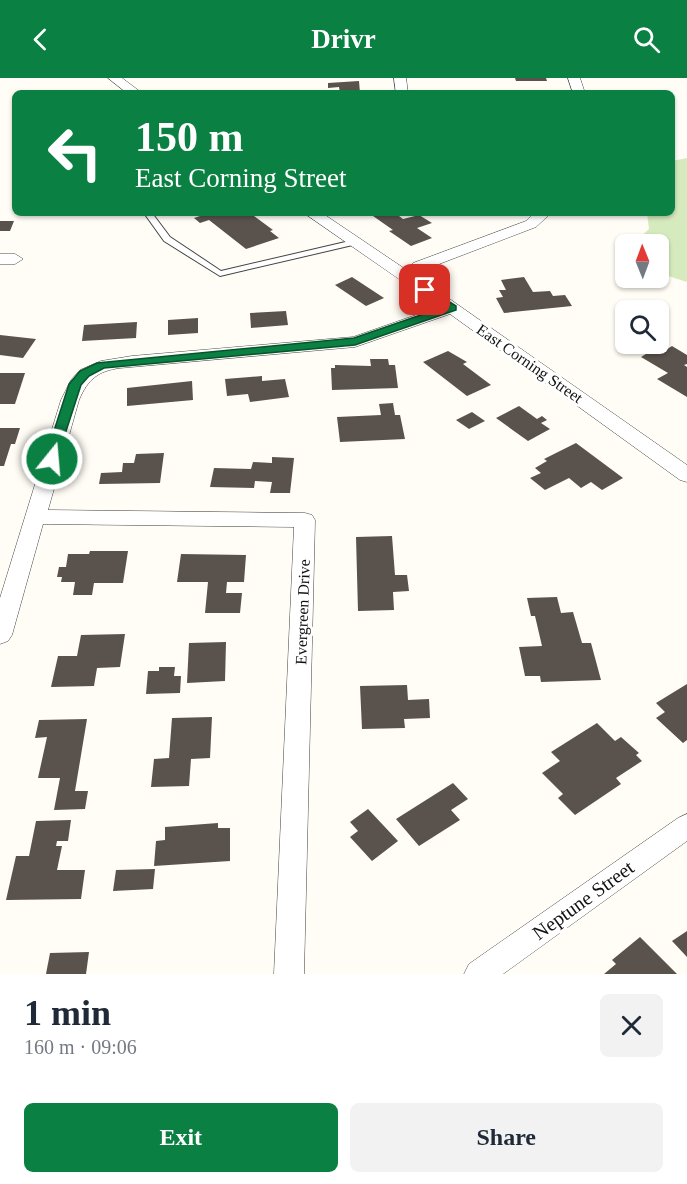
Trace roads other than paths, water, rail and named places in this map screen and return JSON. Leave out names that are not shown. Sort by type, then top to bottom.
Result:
[{"type":"street","points":[[114,78],[132,90]]},
{"type":"street","name":"East Corning Street","points":[[316,216],[452,308],[687,475]]},
{"type":"street","points":[[412,281],[419,266],[531,224],[540,216]]},
{"type":"street","points":[[0,635],[75,384],[85,374],[102,365],[132,361],[355,342],[452,308]]},
{"type":"street","name":"Evergreen Drive","points":[[34,517],[305,520],[289,974]]},
{"type":"street","name":"Neptune Street","points":[[479,974],[687,826]]},
{"type":"lane","points":[[150,216],[167,239],[220,274],[354,242]]}]
